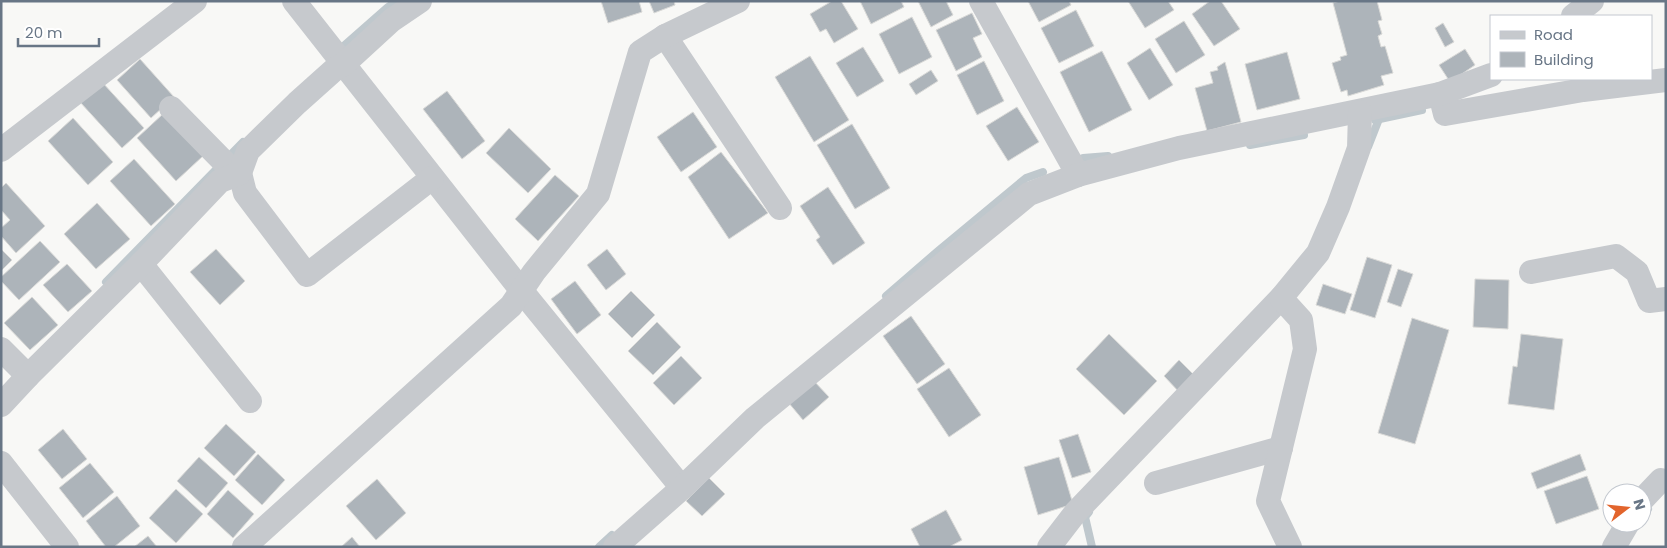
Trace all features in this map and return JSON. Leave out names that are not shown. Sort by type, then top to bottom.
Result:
[{"type":"street","points":[[1,150],[195,1]]},
{"type":"street","points":[[294,1],[432,178],[678,482]]},
{"type":"street","points":[[1,405],[17,366],[141,264],[220,181],[228,164],[248,151],[335,69],[339,58],[420,1]]},
{"type":"street","points":[[244,547],[511,306],[526,295],[598,194],[640,52],[665,36],[738,1]]},
{"type":"street","points":[[981,1],[1078,175]]},
{"type":"street","points":[[1573,15],[1592,1]]},
{"type":"street","points":[[665,36],[780,208]]},
{"type":"street","points":[[615,547],[678,482],[1029,194],[1078,175],[1180,148],[1440,94],[1490,75]]},
{"type":"street","points":[[1440,94],[1445,114],[1583,90],[1666,80]]},
{"type":"street","points":[[171,108],[228,164],[245,193],[307,275],[432,178]]},
{"type":"street","points":[[1049,547],[1076,512],[1281,298],[1318,253],[1338,207],[1359,148],[1360,112]]},
{"type":"street","points":[[1531,272],[1616,256],[1637,272],[1649,301],[1666,299]]},
{"type":"street","points":[[141,264],[250,401]]},
{"type":"street","points":[[1281,298],[1300,320],[1305,349],[1268,501],[1290,547]]},
{"type":"street","points":[[1156,483],[1281,448]]},
{"type":"street","points":[[1,462],[67,547]]},
{"type":"street","points":[[1652,492],[1664,483]]},
{"type":"street","points":[[1614,547],[1622,533]]},
{"type":"building","points":[[601,1],[639,1],[642,12],[608,23]]},
{"type":"building","points":[[649,1],[674,1],[675,5],[654,13]]},
{"type":"building","points":[[832,1],[841,1],[858,29],[834,43],[826,29],[820,32],[810,14]]},
{"type":"building","points":[[860,1],[901,1],[904,7],[871,24]]},
{"type":"building","points":[[918,1],[946,1],[953,15],[931,27]]},
{"type":"building","points":[[1028,1],[1069,1],[1071,5],[1039,22]]},
{"type":"building","points":[[1128,1],[1168,1],[1174,10],[1145,28]]},
{"type":"building","points":[[1210,1],[1221,1],[1240,29],[1214,46],[1192,14]]},
{"type":"building","points":[[1340,1],[1377,1],[1382,20],[1378,21],[1382,34],[1378,36],[1381,47],[1385,46],[1393,73],[1381,76],[1384,85],[1348,96],[1347,90],[1341,92],[1332,63],[1341,60],[1340,57],[1347,55],[1333,3]]},
{"type":"building","points":[[1076,10],[1094,46],[1059,63],[1041,28]]},
{"type":"building","points":[[972,13],[982,34],[973,38],[982,57],[956,71],[936,30]]},
{"type":"building","points":[[912,17],[932,57],[899,74],[879,34]]},
{"type":"building","points":[[1184,21],[1205,55],[1176,73],[1155,39]]},
{"type":"building","points":[[1443,23],[1454,42],[1445,47],[1435,28]]},
{"type":"building","points":[[863,47],[884,81],[857,97],[836,63]]},
{"type":"building","points":[[1150,48],[1173,85],[1149,100],[1127,63]]},
{"type":"building","points":[[1465,49],[1475,65],[1450,82],[1439,65]]},
{"type":"building","points":[[1102,51],[1132,110],[1089,132],[1060,72]]},
{"type":"building","points":[[1287,52],[1300,99],[1257,110],[1245,64]]},
{"type":"building","points":[[810,56],[849,120],[814,142],[775,77]]},
{"type":"building","points":[[140,59],[174,97],[151,118],[117,80]]},
{"type":"building","points":[[984,61],[1004,101],[977,115],[957,75]]},
{"type":"building","points":[[1225,62],[1241,122],[1207,131],[1195,88],[1213,83],[1210,72],[1218,70],[1217,67]]},
{"type":"building","points":[[931,70],[938,81],[916,95],[909,84]]},
{"type":"building","points":[[102,82],[144,128],[122,148],[80,102]]},
{"type":"building","points":[[447,91],[485,141],[462,159],[423,109]]},
{"type":"building","points":[[1017,107],[1039,142],[1008,161],[986,126]]},
{"type":"building","points":[[693,112],[717,147],[681,172],[657,137]]},
{"type":"building","points":[[164,113],[203,156],[176,181],[137,138]]},
{"type":"building","points":[[73,118],[113,162],[88,185],[48,141]]},
{"type":"building","points":[[852,124],[890,188],[855,209],[817,145]]},
{"type":"building","points":[[509,128],[551,169],[528,193],[486,153]]},
{"type":"building","points":[[721,152],[768,213],[729,239],[688,177]]},
{"type":"building","points":[[134,159],[175,204],[151,226],[110,181]]},
{"type":"building","points":[[555,175],[579,196],[538,241],[515,219]]},
{"type":"building","points":[[6,183],[45,226],[16,253],[1,236],[1,228],[10,220],[1,210],[1,188]]},
{"type":"building","points":[[828,187],[865,243],[833,265],[816,240],[820,237],[800,206]]},
{"type":"building","points":[[97,203],[130,239],[96,269],[64,234]]},
{"type":"building","points":[[40,241],[60,262],[19,300],[1,281],[1,277]]},
{"type":"building","points":[[1,249],[12,260],[1,271]]},
{"type":"building","points":[[216,249],[245,281],[220,305],[190,272]]},
{"type":"building","points":[[607,249],[626,274],[606,290],[587,265]]},
{"type":"building","points":[[1367,257],[1392,265],[1375,318],[1350,310]]},
{"type":"building","points":[[67,264],[92,291],[68,312],[43,285]]},
{"type":"building","points":[[1398,269],[1413,274],[1401,307],[1387,302]]},
{"type":"building","points":[[1475,279],[1509,280],[1508,329],[1473,327]]},
{"type":"building","points":[[575,281],[601,315],[577,334],[551,299]]},
{"type":"building","points":[[1323,284],[1352,294],[1345,314],[1316,305]]},
{"type":"building","points":[[631,291],[655,315],[632,338],[608,314]]},
{"type":"building","points":[[32,297],[58,325],[30,350],[4,323]]},
{"type":"building","points":[[911,316],[945,364],[917,384],[883,336]]},
{"type":"building","points":[[1412,318],[1449,330],[1415,444],[1378,433]]},
{"type":"building","points":[[657,322],[681,347],[653,375],[628,351]]},
{"type":"building","points":[[1109,334],[1157,381],[1124,415],[1076,369]]},
{"type":"building","points":[[1521,334],[1563,339],[1554,410],[1508,404],[1513,366],[1517,367]]},
{"type":"building","points":[[681,356],[702,378],[674,405],[653,383]]},
{"type":"building","points":[[1179,360],[1196,377],[1180,393],[1164,376]]},
{"type":"building","points":[[949,368],[981,415],[949,437],[917,389]]},
{"type":"building","points":[[813,380],[829,397],[803,420],[788,402]]},
{"type":"building","points":[[226,424],[256,452],[234,476],[204,448]]},
{"type":"building","points":[[63,429],[87,459],[62,479],[38,450]]},
{"type":"building","points":[[1078,434],[1091,472],[1072,478],[1059,440]]},
{"type":"building","points":[[258,454],[285,480],[262,505],[235,480]]},
{"type":"building","points":[[1580,454],[1586,470],[1537,489],[1531,473]]},
{"type":"building","points":[[199,457],[228,483],[206,508],[177,481]]},
{"type":"building","points":[[1059,457],[1073,504],[1038,515],[1024,467]]},
{"type":"building","points":[[90,463],[114,492],[83,518],[59,488]]},
{"type":"building","points":[[1587,476],[1599,509],[1556,524],[1544,491]]},
{"type":"building","points":[[709,478],[725,494],[702,516],[686,501]]},
{"type":"building","points":[[377,479],[406,513],[376,540],[346,506]]},
{"type":"building","points":[[176,489],[203,514],[176,543],[149,518]]},
{"type":"building","points":[[228,490],[254,514],[233,538],[207,514]]},
{"type":"building","points":[[117,496],[140,526],[114,547],[106,547],[86,521]]},
{"type":"building","points":[[946,510],[962,540],[949,547],[920,547],[911,529]]},
{"type":"building","points":[[148,536],[157,547],[134,547]]},
{"type":"building","points":[[352,537],[360,547],[341,547]]},
{"type":"waterway","points":[[338,51],[397,1]]},
{"type":"waterway","points":[[1375,120],[1422,110]]},
{"type":"waterway","points":[[1368,147],[1379,119]]},
{"type":"waterway","points":[[1250,145],[1304,135]]},
{"type":"waterway","points":[[106,282],[243,142]]},
{"type":"waterway","points":[[1083,158],[1108,156]]},
{"type":"waterway","points":[[886,296],[1026,178],[1043,172]]},
{"type":"waterway","points":[[1089,512],[1085,517],[1092,547]]},
{"type":"waterway","points":[[599,547],[612,535]]}]
